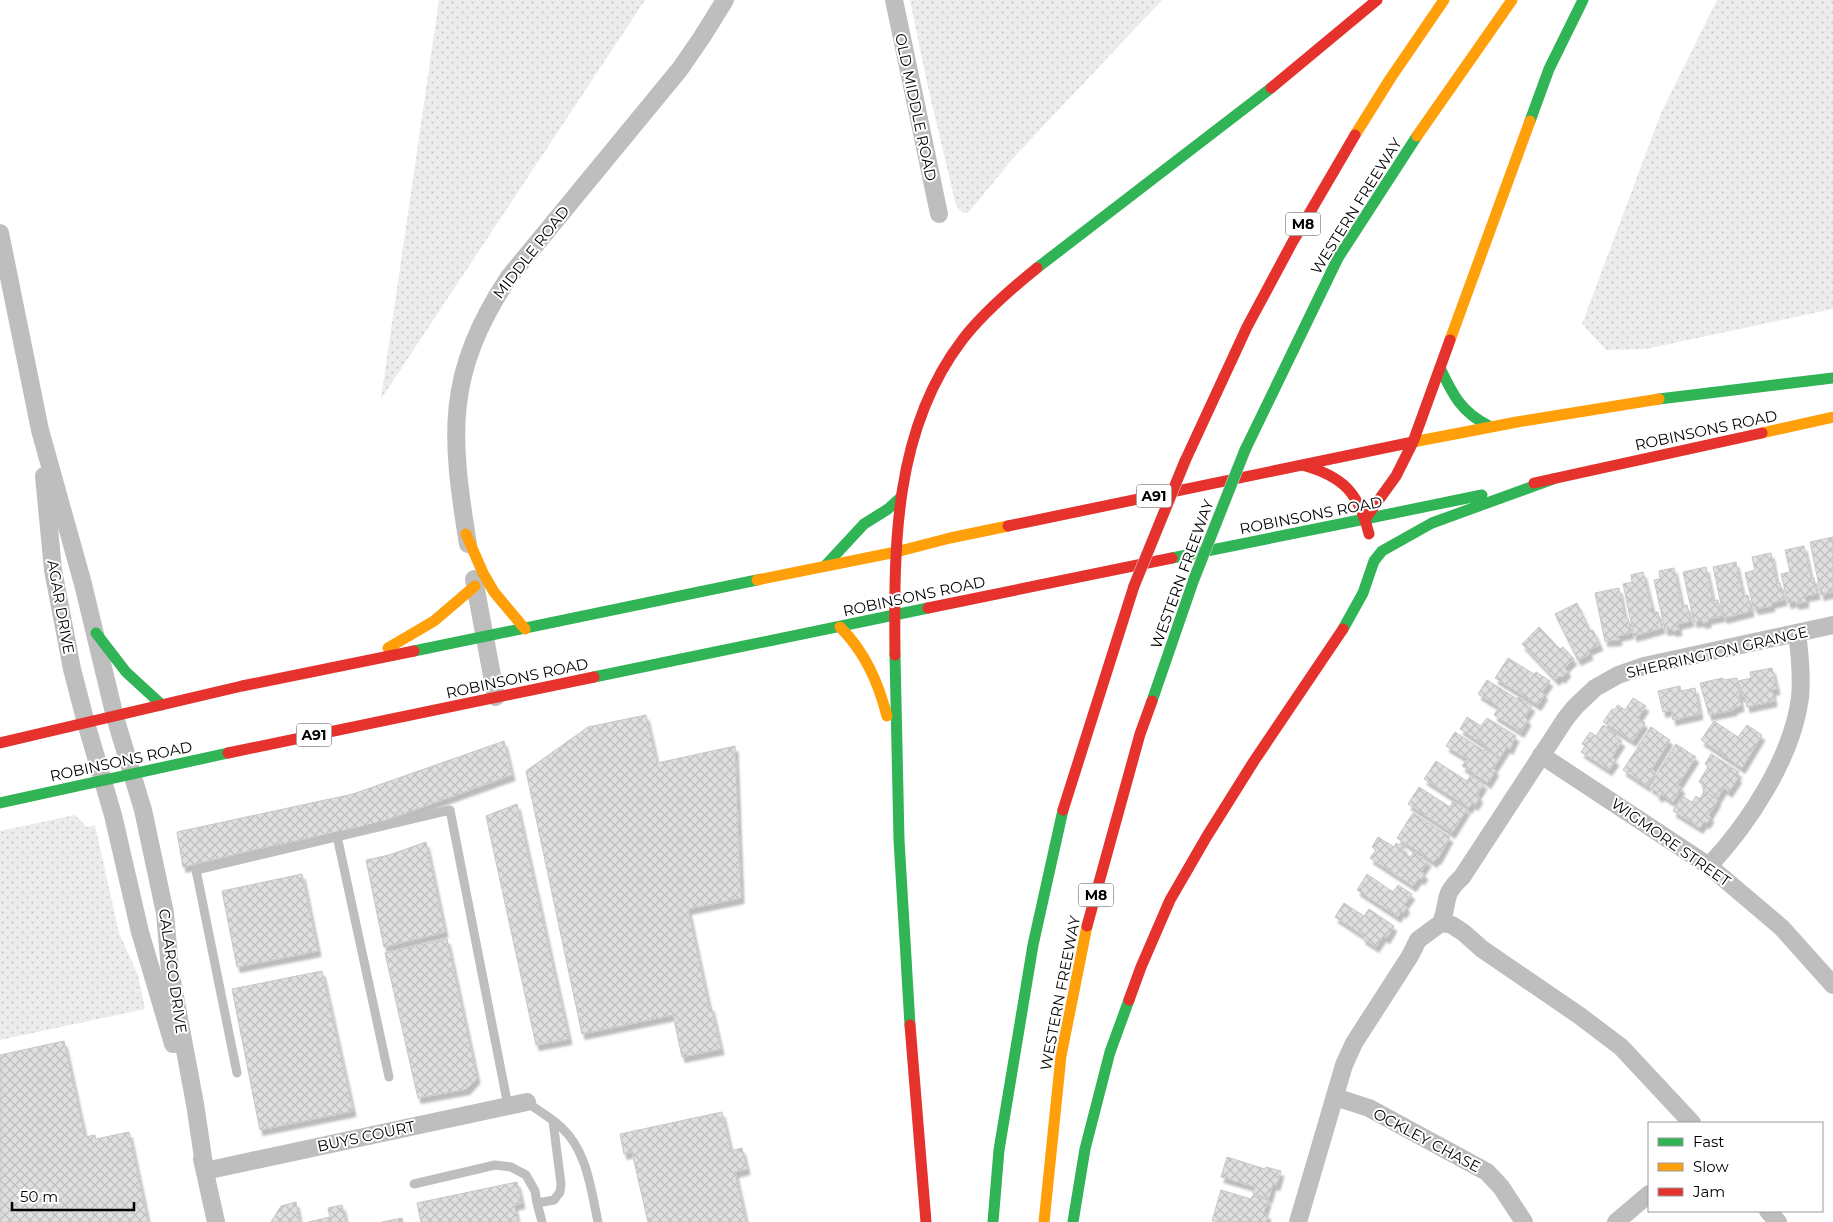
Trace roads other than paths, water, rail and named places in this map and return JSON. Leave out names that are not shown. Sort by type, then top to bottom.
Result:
[{"type":"main road","points":[[926,1222],[901,886],[894,616],[900,498],[908,462],[927,400],[962,339],[986,313],[1030,274],[1255,100],[1376,0]]},
{"type":"main road","name":"M8","points":[[993,1222],[999,1150],[1033,945],[1063,810],[1134,586],[1185,461],[1246,328],[1337,162],[1415,40],[1444,0]]},
{"type":"main road","name":"WESTERN FREEWAY","points":[[1044,1222],[1061,1056],[1084,937],[1140,734],[1194,579],[1245,450],[1338,258],[1414,140],[1512,0]]},
{"type":"main road","points":[[1365,519],[1396,476],[1412,442],[1549,69],[1583,0]]},
{"type":"main road","points":[[1440,368],[1457,402],[1475,420],[1489,426]]},
{"type":"main road","name":"ROBINSONS ROAD","points":[[0,744],[162,705],[360,662],[896,552],[950,538],[1489,426],[1769,384],[1833,378]]},
{"type":"main road","name":"ROBINSONS ROAD","points":[[0,802],[496,697],[1365,519],[1833,417]]},
{"type":"main road","points":[[1302,465],[1325,471],[1342,481],[1353,494],[1365,519],[1371,546],[1369,573]]},
{"type":"main road","points":[[1073,1222],[1085,1149],[1110,1052],[1141,967],[1170,900],[1254,761],[1343,628],[1363,593],[1374,561],[1382,552],[1400,539],[1432,523],[1553,479]]},
{"type":"main road","points":[[825,566],[864,524],[888,509],[900,498]]},
{"type":"main road","points":[[466,534],[483,573],[494,592],[525,629]]},
{"type":"main road","points":[[360,662],[407,639],[444,615],[475,586]]},
{"type":"main road","points":[[840,627],[854,640],[872,670],[887,714],[897,769]]},
{"type":"main road","points":[[96,633],[114,660],[162,705]]},
{"type":"street","name":"MIDDLE ROAD","points":[[496,697],[466,534],[457,467],[455,432],[461,378],[480,326],[509,277],[680,69],[725,0]]},
{"type":"street","name":"OLD MIDDLE ROAD","points":[[894,0],[938,214]]},
{"type":"street","name":"AGAR DRIVE","points":[[0,233],[40,430],[132,773]]},
{"type":"street","name":"AGAR DRIVE","points":[[40,430],[53,570],[72,668],[102,780]]},
{"type":"street","name":"SHERRINGTON GRANGE","points":[[1447,926],[1447,894],[1452,886],[1462,877],[1541,755],[1575,707],[1595,688],[1618,675],[1644,666],[1833,626]]},
{"type":"street","points":[[1709,866],[1742,826],[1757,803],[1790,736],[1798,708],[1801,682],[1797,633]]},
{"type":"street","name":"WIGMORE STREET","points":[[1541,755],[1709,866],[1782,928],[1833,985]]},
{"type":"street","name":"CALARCO DRIVE","points":[[132,773],[143,810],[165,913],[170,970],[195,1104],[205,1171]]},
{"type":"street","name":"CALARCO DRIVE","points":[[102,780],[113,815],[140,932],[165,1015],[205,1171],[216,1222]]},
{"type":"street","points":[[1298,1222],[1344,1065],[1354,1043],[1410,956],[1418,940],[1447,926],[1459,941],[1482,949],[1580,1016],[1621,1047],[1691,1122]]},
{"type":"street","name":"OCKLEY CHASE","points":[[1336,1097],[1369,1108],[1487,1172],[1506,1192],[1524,1222]]},
{"type":"street","name":"BUYS COURT","points":[[205,1171],[527,1102]]},
{"type":"street","points":[[1616,1222],[1648,1195]]},
{"type":"street","points":[[1769,1212],[1778,1222]]},
{"type":"lane","points":[[237,1073],[196,870],[450,810],[508,1106]]},
{"type":"lane","points":[[337,836],[389,1077]]},
{"type":"lane","points":[[527,1102],[563,1128],[578,1149],[587,1174],[598,1222]]},
{"type":"lane","points":[[538,1203],[554,1200],[560,1192],[553,1121]]},
{"type":"lane","points":[[414,1184],[495,1165],[511,1167],[526,1175],[535,1192],[542,1222]]}]
